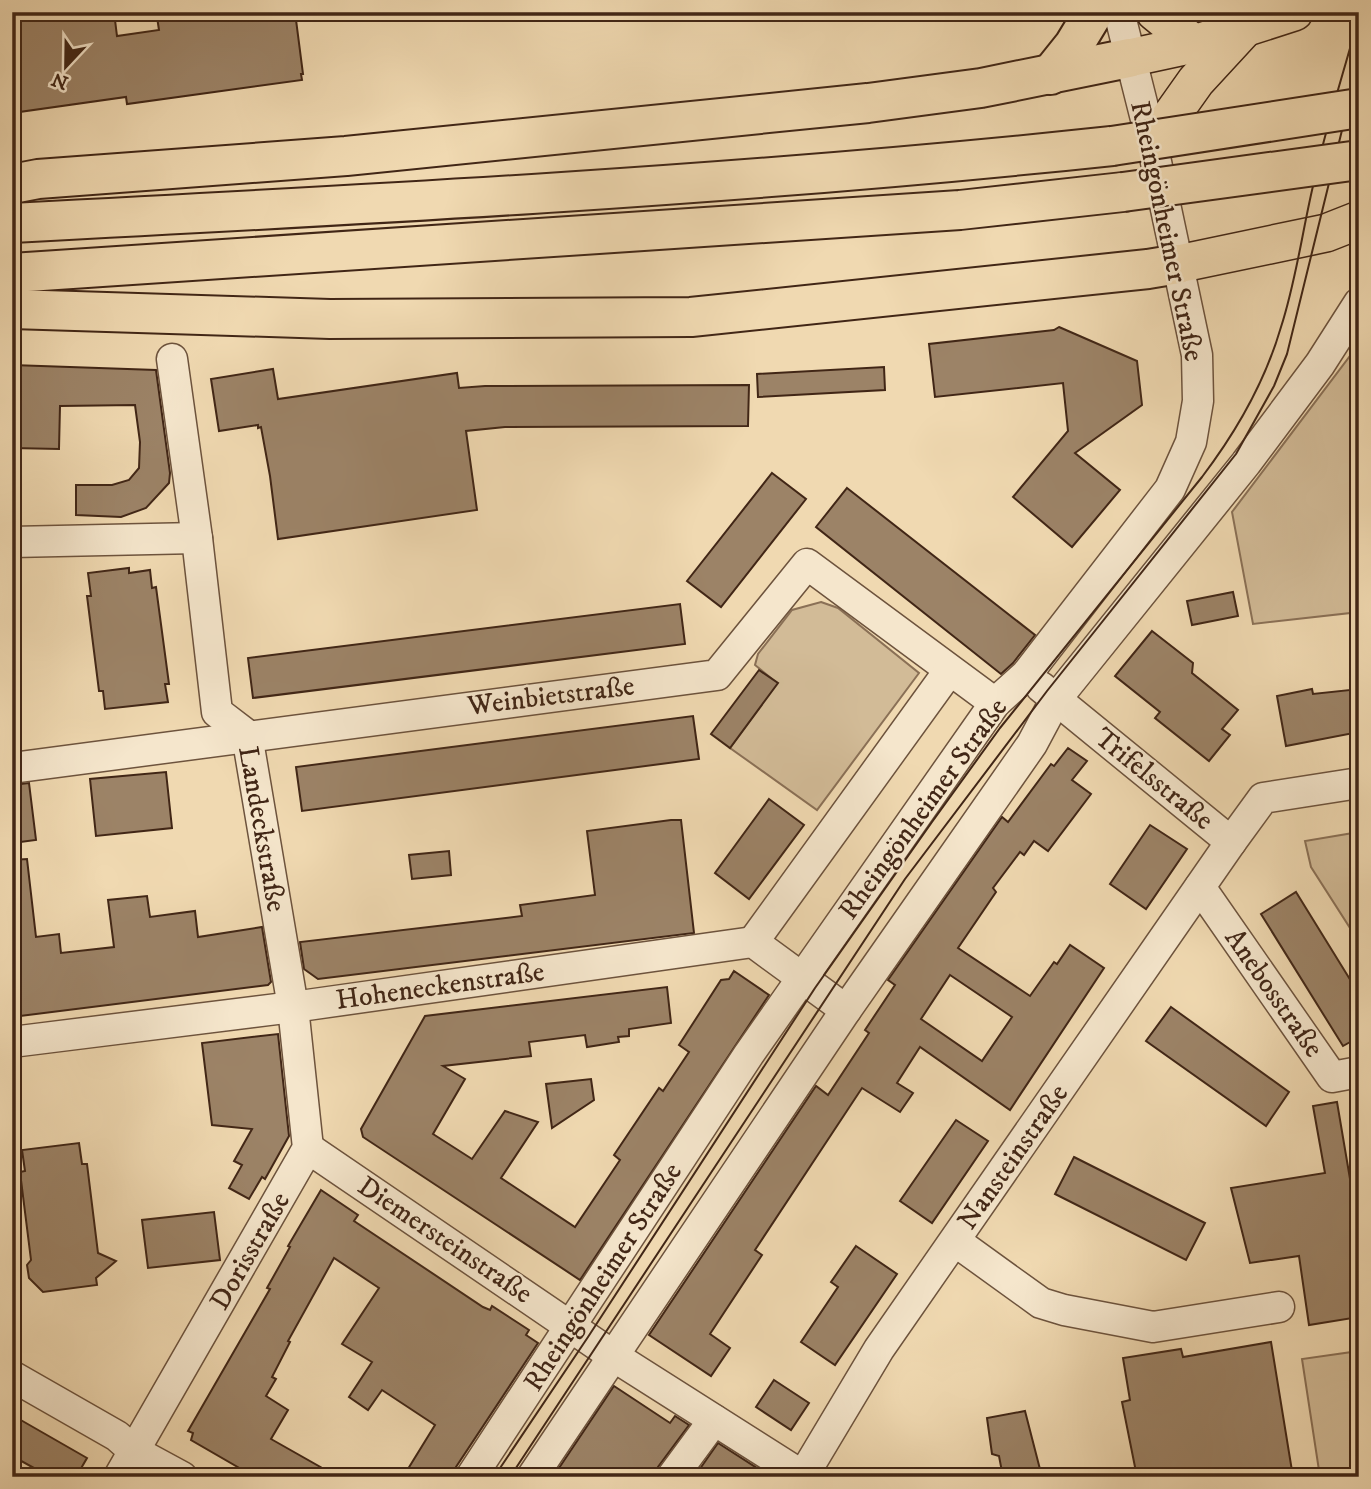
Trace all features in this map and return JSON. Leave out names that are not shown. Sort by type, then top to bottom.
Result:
[{"type":"highway","points":[[1049,75],[1074,45],[1094,12]]},
{"type":"highway","points":[[12,184],[38,179],[346,156],[868,103],[981,88],[1129,58]]},
{"type":"highway","points":[[12,223],[622,189],[949,163],[1112,146],[1359,108]]},
{"type":"highway","points":[[12,273],[946,211],[1123,192],[1359,160]]},
{"type":"highway","points":[[12,309],[330,319],[691,317],[1178,264]]},
{"type":"main road","points":[[1155,12],[1194,44]]},
{"type":"main road","points":[[1129,58],[1194,44],[1294,12]]},
{"type":"main road","points":[[1152,143],[1196,81],[1244,29]]},
{"type":"main road","points":[[1178,264],[1326,233],[1359,220]]},
{"type":"street","name":"Rheingönheimer Straße","points":[[471,1477],[749,1054],[995,703],[1026,675],[1170,489],[1191,442],[1198,401],[1197,355],[1152,143],[1119,12]]},
{"type":"street","name":"Rheingönheimer Straße","points":[[532,1477],[846,1010],[1032,744],[1056,699],[1246,463],[1320,365],[1359,303]]},
{"type":"street","name":"Landeckstraße","points":[[172,359],[197,538],[217,712],[247,735],[293,1007]]},
{"type":"street","points":[[12,542],[197,538]]},
{"type":"street","name":"Weinbietstraße","points":[[12,768],[717,674],[807,564],[948,671],[995,703]]},
{"type":"street","points":[[846,1010],[801,980],[754,942],[948,671]]},
{"type":"street","name":"Trifelsstraße","points":[[1026,675],[1231,842],[1263,798],[1359,783]]},
{"type":"street","name":"Nansteinstraße","points":[[803,1476],[879,1349],[1231,842]]},
{"type":"street","name":"Anebosstraße","points":[[1200,887],[1332,1077],[1359,1072]]},
{"type":"street","name":"Hoheneckenstraße","points":[[12,1042],[293,1007],[754,942]]},
{"type":"street","points":[[293,1007],[308,1148]]},
{"type":"street","name":"Diemersteinstraße","points":[[308,1148],[615,1357],[803,1476]]},
{"type":"street","name":"Dorisstraße","points":[[119,1477],[308,1148]]},
{"type":"street","points":[[955,1241],[1041,1303],[1064,1310],[1153,1327],[1279,1307]]},
{"type":"street","points":[[12,1376],[117,1436],[134,1451],[181,1477]]},
{"type":"street","points":[[672,1477],[714,1420]]},
{"type":"shaded area","points":[[1359,344],[1359,612],[1253,624],[1232,512]]},
{"type":"shaded area","points":[[821,602],[838,608],[919,673],[817,810],[730,748],[777,683],[755,665],[758,654],[792,610]]},
{"type":"shaded area","points":[[1359,832],[1359,942],[1311,867],[1305,841]]},
{"type":"shaded area","points":[[1359,1351],[1359,1477],[1320,1477],[1302,1359]]},
{"type":"building","points":[[12,12],[114,12],[117,36],[159,30],[157,17],[191,12],[295,12],[302,80],[127,104],[126,97],[12,113]]},
{"type":"building","points":[[1059,327],[1137,361],[1142,405],[1075,453],[1120,490],[1072,547],[1013,497],[1068,431],[1063,383],[935,397],[929,344],[1054,330]]},
{"type":"building","points":[[12,365],[156,370],[170,473],[169,483],[146,508],[121,517],[76,515],[76,485],[112,485],[129,480],[139,468],[140,442],[135,405],[60,406],[59,449],[12,448]]},
{"type":"building","points":[[884,367],[885,390],[758,397],[757,374]]},
{"type":"building","points":[[273,369],[278,399],[457,373],[459,388],[749,385],[748,426],[505,427],[466,431],[477,510],[278,539],[261,427],[258,428],[258,425],[219,431],[211,379]]},
{"type":"building","points":[[772,473],[806,499],[721,607],[687,581]]},
{"type":"building","points":[[847,488],[1035,635],[1001,674],[816,527]]},
{"type":"building","points":[[129,568],[129,573],[150,570],[152,588],[156,587],[169,684],[165,684],[168,702],[105,709],[103,691],[99,691],[87,596],[91,596],[88,573]]},
{"type":"building","points":[[1233,592],[1238,616],[1192,625],[1187,601]]},
{"type":"building","points":[[680,604],[685,644],[253,698],[248,658]]},
{"type":"building","points":[[1152,631],[1193,663],[1192,673],[1238,710],[1222,729],[1230,735],[1209,761],[1155,718],[1160,712],[1115,676]]},
{"type":"building","points":[[759,670],[778,683],[730,748],[711,734]]},
{"type":"building","points":[[1312,689],[1313,694],[1359,689],[1359,732],[1286,746],[1277,696]]},
{"type":"building","points":[[693,716],[699,759],[302,811],[296,767]]},
{"type":"building","points":[[1068,748],[1087,761],[1072,780],[1091,794],[1048,851],[1034,841],[1024,855],[1020,852],[993,888],[996,892],[958,948],[1030,996],[1070,945],[1104,968],[1010,1110],[920,1047],[897,1083],[913,1093],[900,1112],[862,1088],[755,1250],[762,1255],[710,1334],[730,1348],[711,1376],[649,1335],[816,1086],[828,1095],[869,1033],[865,1030],[895,985],[888,980],[1002,817],[1008,822],[1051,764],[1054,766]],"holes":[[[950,975],[1012,1017],[982,1061],[921,1019]]]},
{"type":"building","points":[[166,772],[172,828],[96,836],[90,779]]},
{"type":"building","points":[[29,783],[36,840],[12,843],[12,785]]},
{"type":"building","points":[[769,799],[804,825],[749,899],[715,873]]},
{"type":"building","points":[[681,820],[694,933],[318,979],[304,969],[300,942],[522,916],[520,905],[595,895],[587,831]]},
{"type":"building","points":[[1150,825],[1187,849],[1146,909],[1110,884]]},
{"type":"building","points":[[449,851],[451,875],[412,879],[409,855]]},
{"type":"building","points":[[27,859],[36,937],[59,934],[61,953],[114,947],[108,900],[147,896],[150,917],[195,911],[198,937],[262,927],[271,982],[268,985],[12,1017],[12,860]]},
{"type":"building","points":[[1296,892],[1359,994],[1359,1037],[1343,1046],[1261,914]]},
{"type":"building","points":[[734,971],[769,995],[580,1280],[363,1137],[361,1129],[425,1016],[667,987],[671,1023],[629,1029],[629,1036],[618,1037],[619,1042],[587,1047],[585,1035],[529,1042],[531,1056],[443,1066],[465,1079],[433,1134],[472,1159],[505,1111],[538,1122],[501,1178],[575,1227],[620,1160],[614,1155],[659,1088],[663,1091],[689,1052],[679,1045],[721,980],[729,979]]},
{"type":"building","points":[[1171,1007],[1289,1092],[1266,1126],[1146,1041]]},
{"type":"building","points":[[278,1034],[289,1136],[265,1179],[262,1177],[249,1199],[229,1188],[242,1165],[234,1161],[252,1129],[212,1125],[202,1043]]},
{"type":"building","points":[[591,1079],[594,1100],[552,1128],[546,1084]]},
{"type":"building","points":[[1337,1102],[1359,1232],[1359,1317],[1309,1325],[1299,1256],[1250,1263],[1231,1188],[1325,1173],[1313,1106]]},
{"type":"building","points":[[956,1120],[988,1141],[932,1223],[900,1201]]},
{"type":"building","points":[[79,1143],[82,1164],[87,1164],[98,1253],[116,1261],[96,1278],[97,1285],[43,1292],[29,1278],[27,1265],[31,1260],[20,1172],[25,1171],[22,1150]]},
{"type":"building","points":[[1074,1157],[1205,1223],[1186,1260],[1055,1194]]},
{"type":"building","points":[[321,1190],[358,1215],[354,1221],[483,1307],[490,1310],[492,1306],[529,1330],[526,1335],[538,1343],[456,1467],[453,1477],[403,1477],[435,1425],[382,1390],[368,1410],[349,1397],[372,1362],[342,1344],[379,1288],[334,1258],[288,1341],[290,1342],[272,1377],[276,1379],[266,1396],[288,1410],[271,1439],[338,1477],[255,1477],[191,1440],[193,1433],[188,1431],[270,1289],[267,1288],[290,1247],[288,1246]]},
{"type":"building","points":[[214,1212],[220,1260],[148,1268],[142,1220]]},
{"type":"building","points":[[856,1246],[897,1274],[835,1365],[801,1342],[838,1287],[831,1282]]},
{"type":"building","points":[[1271,1342],[1293,1477],[1137,1477],[1122,1402],[1130,1400],[1123,1358],[1181,1349],[1183,1357]]},
{"type":"building","points":[[774,1380],[809,1403],[791,1430],[756,1407]]},
{"type":"building","points":[[614,1386],[670,1423],[675,1416],[689,1425],[658,1467],[655,1477],[553,1477]]},
{"type":"building","points":[[1025,1411],[1042,1477],[1003,1477],[999,1456],[992,1454],[987,1418]]},
{"type":"building","points":[[12,1415],[87,1458],[76,1477],[29,1477],[34,1468],[12,1456]]},
{"type":"building","points":[[718,1443],[771,1477],[703,1477],[697,1473]]},
{"type":"tram line","points":[[494,1477],[815,988],[932,822],[1000,728],[1202,477],[1238,424],[1267,367],[1286,310],[1318,165],[1359,16]]},
{"type":"tram line","points":[[510,1477],[905,879],[1047,691],[1236,454],[1274,386],[1287,354],[1359,61]]}]
